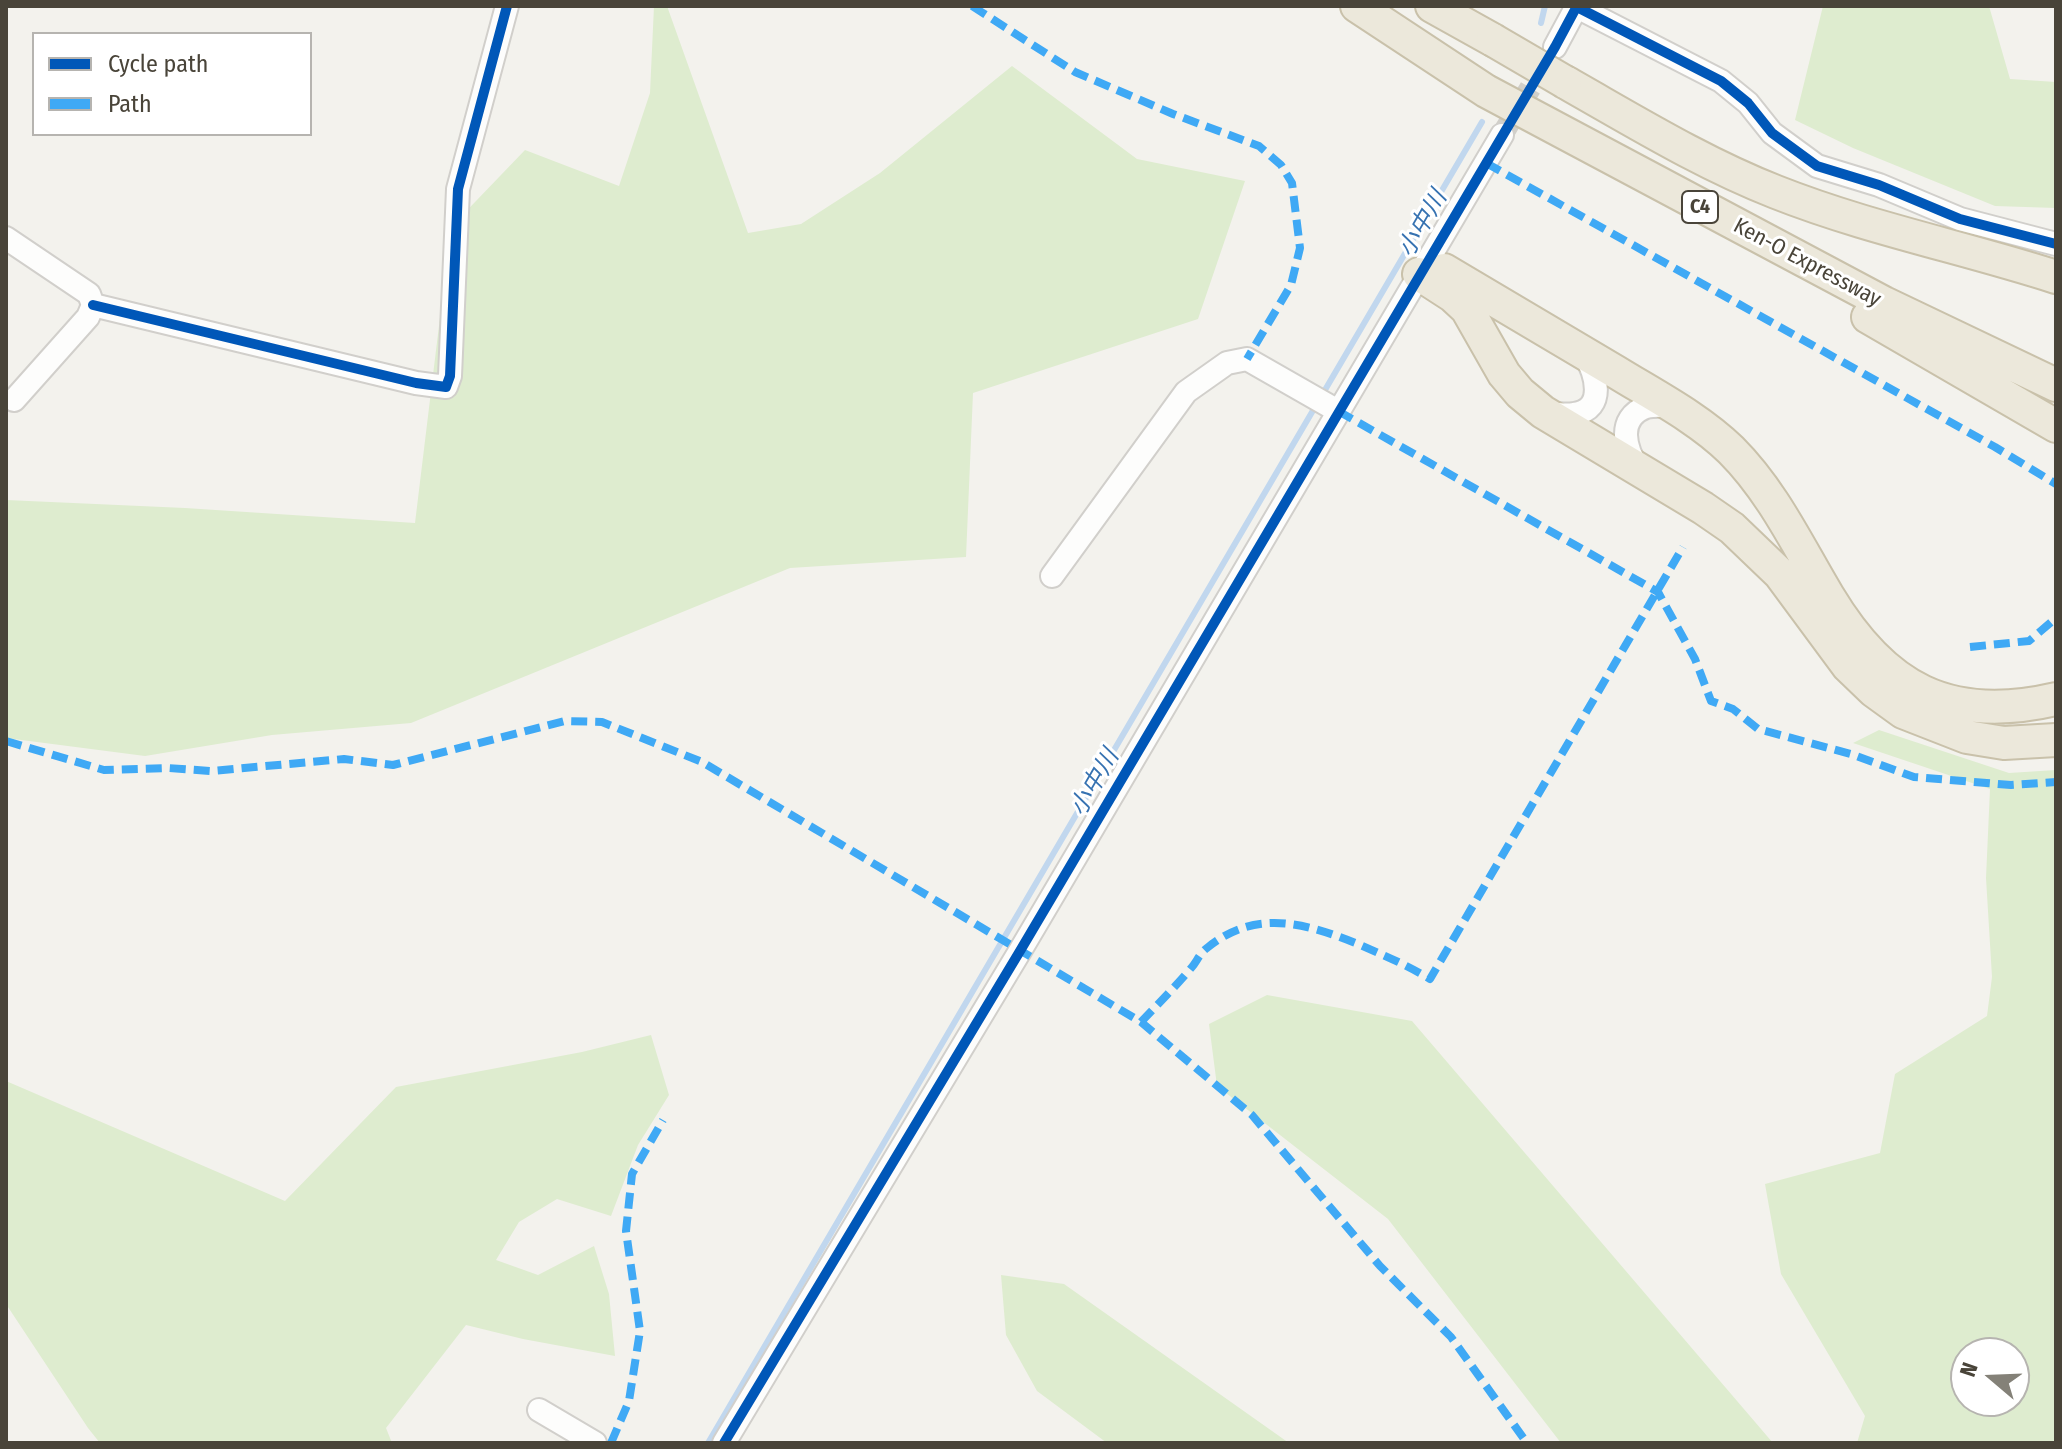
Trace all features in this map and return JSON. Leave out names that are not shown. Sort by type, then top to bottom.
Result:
[{"type":"highway","name":"Ken-O Expressway","points":[[1357,6],[1486,91],[1884,303],[2056,385]]},
{"type":"highway","name":"Ken-O Expressway","points":[[1389,6],[1496,78],[1713,203],[2056,369]]},
{"type":"highway","points":[[1432,6],[1700,158],[1776,192],[1842,215],[2056,277]]},
{"type":"highway","points":[[1486,91],[1590,158],[2056,426]]},
{"type":"highway","points":[[1423,267],[1584,353],[1672,406],[1730,450],[1778,510],[1830,599],[1860,641],[1906,683],[1936,698],[1964,706],[1995,709],[2056,699]]},
{"type":"highway","points":[[1423,267],[1467,309],[1504,374],[1520,393],[1543,412],[1703,508],[1759,552],[1780,574],[1848,666],[1874,691],[1903,712],[1967,737],[2004,743],[2049,739]]},
{"type":"highway","points":[[2022,705],[2056,687]]},
{"type":"street","points":[[93,305],[416,383],[446,387],[450,376],[458,189],[507,6]]},
{"type":"street","points":[[1555,47],[1577,6],[1721,81],[1748,103],[1772,133],[1817,166],[1879,185],[1960,219],[2056,244]]},
{"type":"street","points":[[724,1443],[1028,938],[1334,409],[1502,135]]},
{"type":"street","points":[[6,238],[89,294],[93,305],[88,317],[14,400]]},
{"type":"street","points":[[1543,412],[1571,415],[1584,411],[1591,403],[1597,379],[1584,353]]},
{"type":"street","points":[[1052,576],[1186,392],[1227,363],[1247,359],[1334,409]]},
{"type":"street","points":[[1640,470],[1625,443],[1625,431],[1630,420],[1637,411],[1649,406],[1672,406]]},
{"type":"street","points":[[539,1410],[583,1440]]},
{"type":"green space","points":[[654,6],[667,6],[748,233],[801,224],[880,173],[1012,66],[1137,159],[1245,181],[1198,319],[973,393],[966,557],[790,568],[411,723],[272,735],[145,756],[6,738],[6,500],[415,523],[451,227],[525,150],[619,186],[650,93]]},
{"type":"green space","points":[[1823,6],[1989,6],[2010,79],[2056,82],[2056,208],[1995,206],[1853,148],[1795,120]]},
{"type":"green space","points":[[1879,730],[2009,773],[2056,770],[2056,1443],[1857,1443],[1865,1416],[1781,1274],[1765,1184],[1880,1153],[1895,1074],[1987,1016],[1992,977],[1986,878],[1990,789],[1853,743]]},
{"type":"green space","points":[[1267,995],[1412,1021],[1773,1443],[1561,1443],[1388,1219],[1217,1086],[1209,1024]]},
{"type":"green space","points":[[651,1035],[669,1095],[638,1145],[611,1216],[557,1199],[519,1222],[496,1260],[538,1275],[594,1246],[609,1294],[615,1356],[466,1325],[386,1428],[392,1443],[100,1443],[6,1304],[6,1081],[285,1201],[396,1087],[582,1052]]},
{"type":"green space","points":[[1001,1275],[1064,1284],[1289,1443],[1107,1443],[1037,1391],[1006,1335]]},
{"type":"waterway","name":"小中川","points":[[1541,23],[1545,6]]},
{"type":"waterway","name":"小中川","points":[[708,1443],[1482,122]]},
{"type":"tunnel","points":[[1502,135],[1549,57]]},
{"type":"marked path","points":[[972,6],[1075,72],[1173,114],[1259,146],[1281,165],[1292,183],[1300,248],[1291,285],[1247,359]]},
{"type":"marked path","points":[[1486,163],[2056,484]]},
{"type":"marked path","points":[[1338,411],[1658,592],[1695,659],[1711,701],[1733,709],[1758,729],[1851,754],[1914,777],[2011,785],[2056,782]]},
{"type":"marked path","points":[[1141,1022],[1180,981],[1202,952],[1225,935],[1262,924],[1281,923],[1319,930],[1395,960],[1430,979],[1683,547]]},
{"type":"marked path","points":[[1970,647],[2029,641],[2056,618]]},
{"type":"marked path","points":[[6,741],[104,770],[168,768],[211,771],[344,759],[393,765],[565,721],[602,722],[702,762],[1141,1022],[1252,1115],[1380,1266],[1451,1337],[1527,1443]]},
{"type":"marked path","points":[[611,1443],[629,1401],[640,1331],[626,1231],[632,1174],[663,1120]]},
{"type":"cycle path","points":[[93,305],[416,383],[446,387],[450,376],[458,189],[507,6]]},
{"type":"cycle path","points":[[724,1443],[1020,951],[1577,6]]},
{"type":"cycle path","points":[[1577,7],[1721,81],[1748,103],[1772,133],[1817,166],[1879,185],[1960,219],[2056,244]]}]
